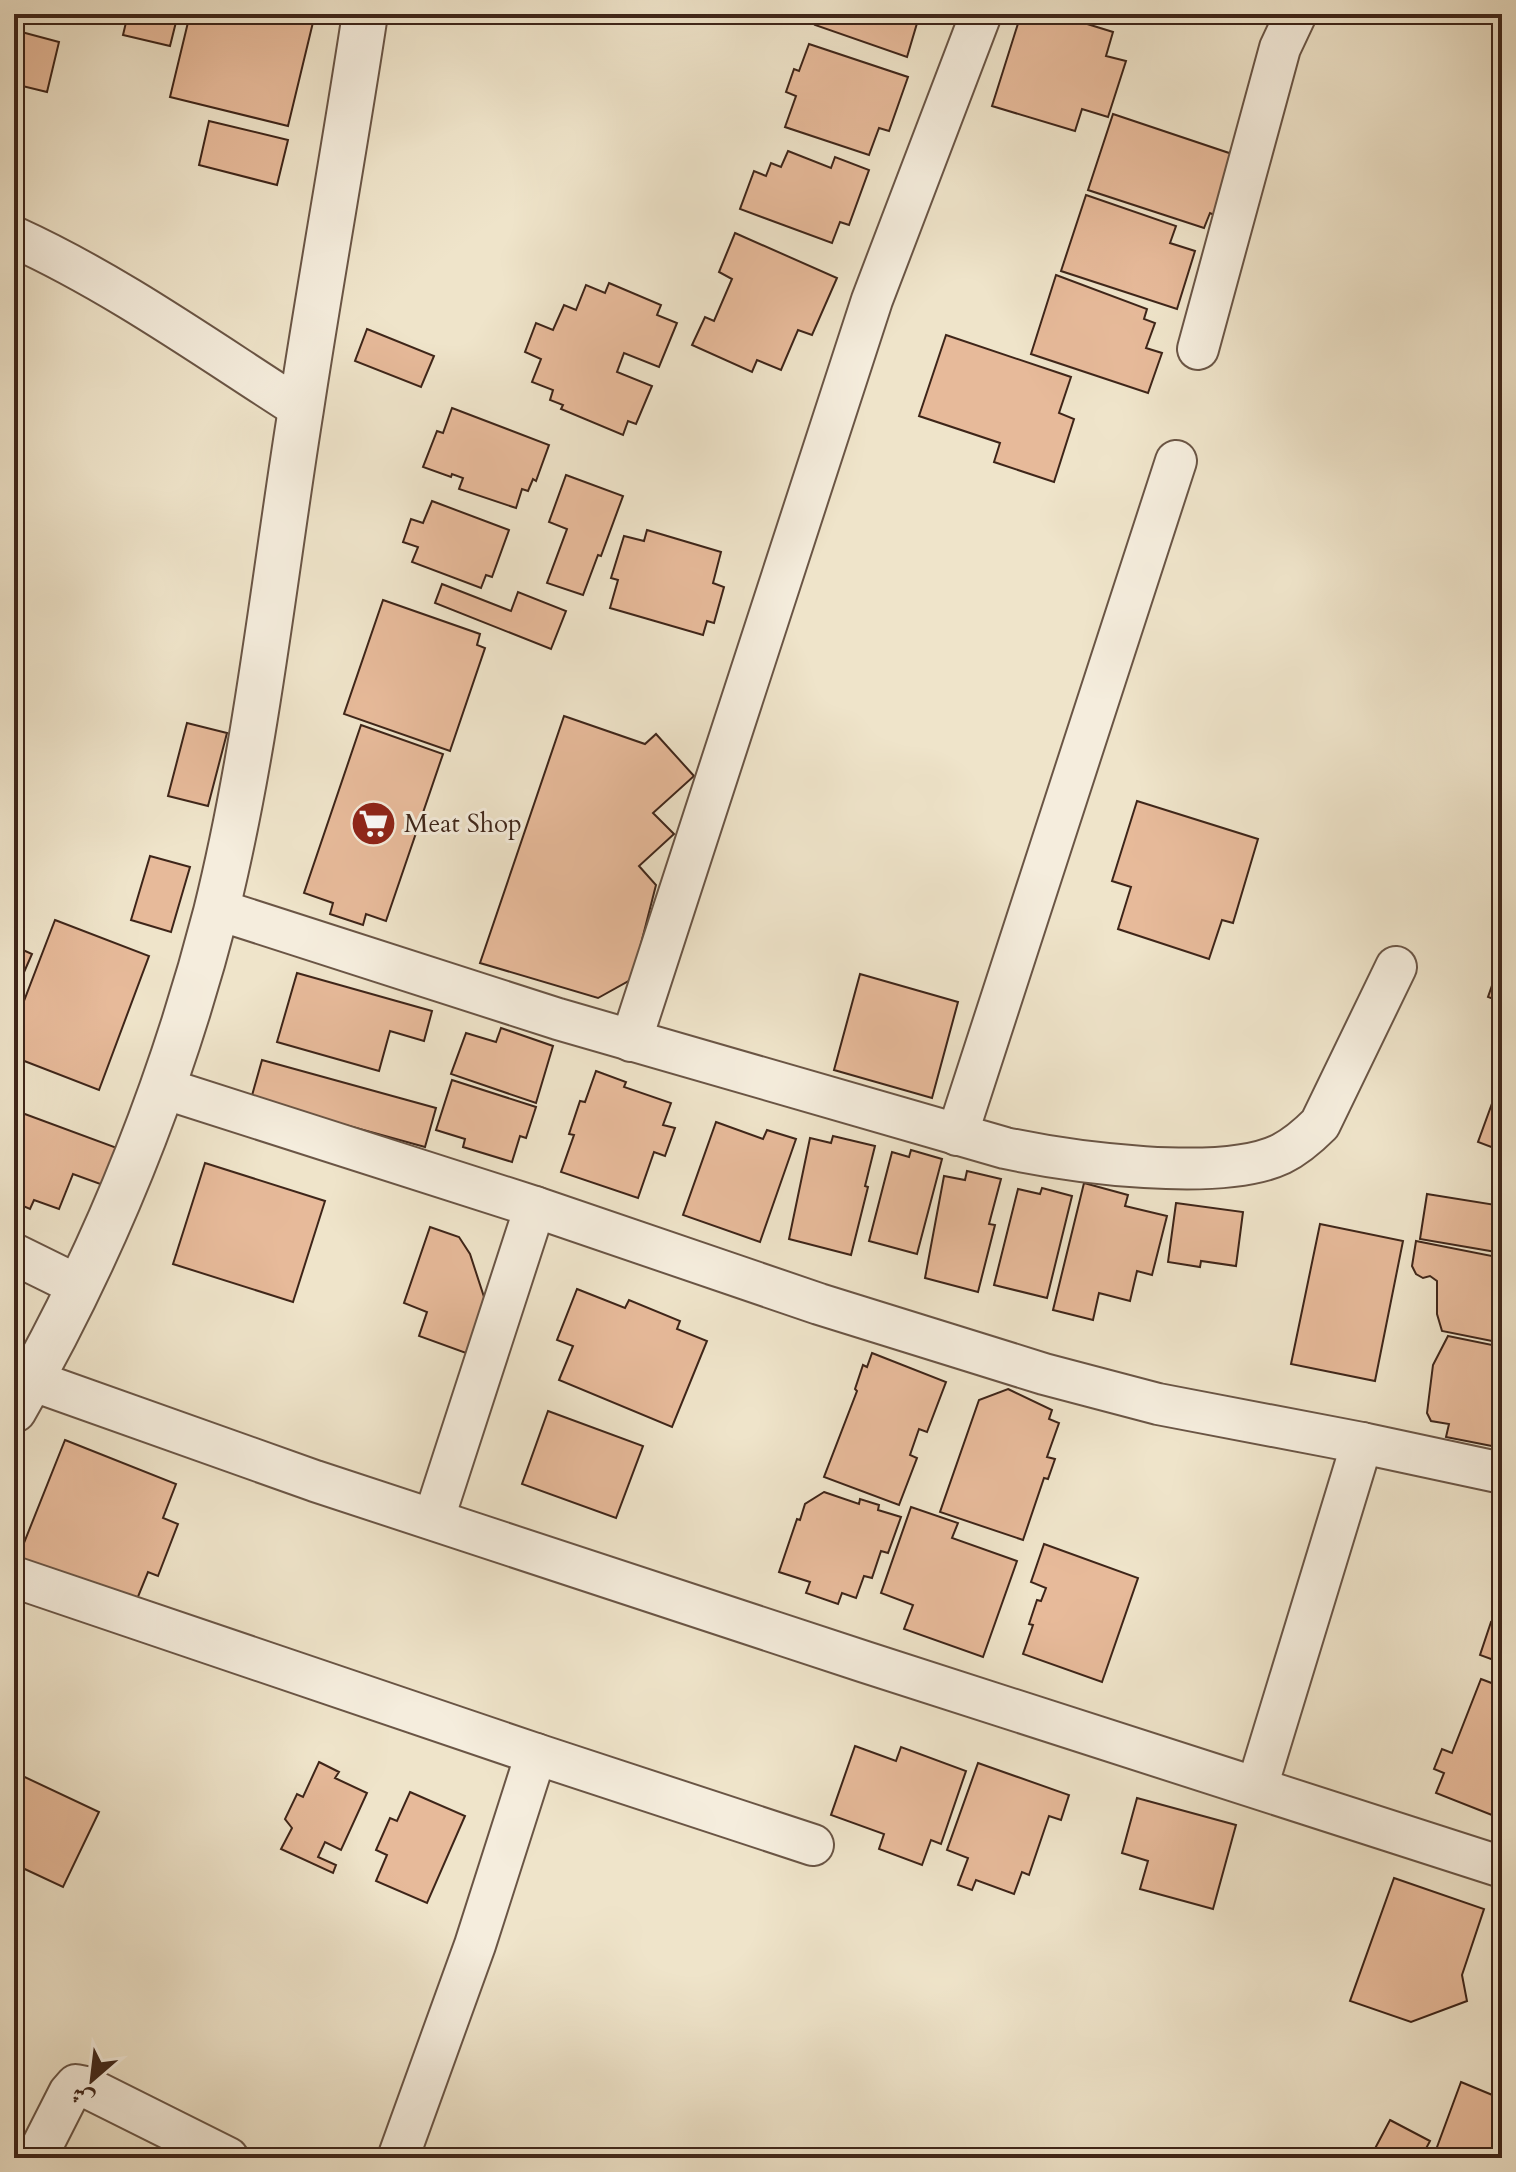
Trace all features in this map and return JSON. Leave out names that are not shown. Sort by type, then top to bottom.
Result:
[{"type":"street","points":[[365,14],[249,748],[216,909],[188,1013],[121,1197],[23,1395],[434,1518],[865,1662],[1502,1867]]},
{"type":"street","points":[[631,1041],[872,300],[981,14]]},
{"type":"street","points":[[1198,349],[1280,48],[1296,14]]},
{"type":"street","points":[[14,237],[48,252],[130,299],[301,409]]},
{"type":"street","points":[[957,1135],[1176,461]]},
{"type":"street","points":[[216,909],[631,1041],[957,1135],[1040,1156],[1205,1169],[1235,1166],[1279,1155],[1320,1124],[1396,967]]},
{"type":"street","points":[[163,1088],[535,1207],[819,1304],[1044,1374],[1158,1404],[1502,1473]]},
{"type":"street","points":[[434,1518],[535,1207]]},
{"type":"street","points":[[14,1254],[79,1286]]},
{"type":"street","points":[[1257,1787],[1362,1443]]},
{"type":"street","points":[[14,1577],[813,1845]]},
{"type":"street","points":[[398,2158],[475,1945],[536,1754]]},
{"type":"street","points":[[36,2158],[76,2085],[86,2087],[228,2158]]},
{"type":"building","points":[[128,14],[178,14],[170,46],[123,35]]},
{"type":"building","points":[[190,14],[315,14],[288,126],[170,97]]},
{"type":"building","points":[[819,14],[925,14],[923,21],[918,20],[907,57],[815,25]]},
{"type":"building","points":[[1021,14],[1055,14],[1113,32],[1106,56],[1126,61],[1108,117],[1082,109],[1075,131],[992,106]]},
{"type":"building","points":[[14,30],[59,42],[47,92],[14,84]]},
{"type":"building","points":[[809,44],[908,77],[889,131],[879,128],[869,155],[785,127],[796,96],[786,92],[794,69],[799,71]]},
{"type":"building","points":[[1113,114],[1241,157],[1221,218],[1210,213],[1204,228],[1088,190]]},
{"type":"building","points":[[209,121],[288,140],[277,185],[199,165]]},
{"type":"building","points":[[788,151],[831,168],[835,157],[869,170],[849,225],[840,222],[832,243],[740,209],[754,171],[766,176],[771,163],[781,167]]},
{"type":"building","points":[[1086,195],[1176,226],[1170,243],[1195,251],[1177,309],[1061,271]]},
{"type":"building","points":[[735,233],[837,278],[812,335],[798,330],[781,370],[757,360],[752,372],[692,345],[705,317],[714,321],[732,279],[719,272]]},
{"type":"building","points":[[1056,275],[1147,309],[1144,319],[1155,323],[1146,348],[1162,353],[1148,393],[1031,354]]},
{"type":"building","points":[[609,283],[661,305],[657,315],[677,323],[659,367],[624,353],[617,372],[652,386],[636,424],[628,421],[623,435],[561,409],[563,405],[550,400],[553,390],[532,382],[541,359],[525,352],[536,323],[553,330],[564,305],[576,310],[586,285],[605,293]]},
{"type":"building","points":[[367,329],[434,356],[421,387],[355,361]]},
{"type":"building","points":[[946,335],[1071,377],[1059,413],[1074,419],[1054,482],[994,462],[1000,443],[919,416]]},
{"type":"building","points":[[452,408],[549,445],[536,481],[533,479],[528,491],[522,489],[516,508],[459,489],[463,478],[423,467],[437,431],[443,433]]},
{"type":"building","points":[[566,475],[623,496],[583,595],[547,583],[567,529],[549,522]]},
{"type":"building","points":[[432,501],[509,530],[492,577],[486,575],[481,588],[412,562],[418,547],[403,542],[411,519],[423,523]]},
{"type":"building","points":[[647,530],[721,552],[713,583],[724,587],[714,623],[707,621],[703,635],[610,608],[618,580],[611,578],[624,536],[644,541]]},
{"type":"building","points":[[442,584],[511,611],[518,592],[566,611],[551,649],[435,603]]},
{"type":"building","points":[[383,600],[480,634],[477,645],[485,648],[450,751],[344,714]]},
{"type":"building","points":[[564,716],[645,744],[656,734],[694,776],[653,813],[674,834],[639,866],[656,885],[632,979],[598,998],[480,963]]},
{"type":"building","points":[[187,723],[227,733],[208,806],[168,796]]},
{"type":"building","name":"Meat Shop","points":[[361,725],[443,754],[386,921],[366,914],[363,925],[330,914],[333,903],[304,893]]},
{"type":"building","points":[[1137,801],[1258,839],[1233,923],[1222,920],[1209,959],[1118,929],[1131,887],[1112,881]]},
{"type":"building","points":[[150,856],[190,867],[171,932],[131,920]]},
{"type":"building","points":[[55,920],[149,956],[99,1090],[14,1057],[14,1027]]},
{"type":"building","points":[[14,946],[32,954],[14,995]]},
{"type":"building","points":[[1502,957],[1502,1002],[1488,997]]},
{"type":"building","points":[[297,973],[432,1011],[424,1041],[390,1031],[379,1071],[277,1042]]},
{"type":"building","points":[[860,974],[958,1002],[932,1098],[834,1070]]},
{"type":"building","points":[[501,1028],[553,1046],[536,1103],[451,1074],[466,1033],[496,1042]]},
{"type":"building","points":[[262,1060],[436,1108],[425,1147],[251,1099]]},
{"type":"building","points":[[596,1071],[626,1082],[624,1087],[671,1103],[663,1125],[675,1128],[665,1156],[654,1152],[638,1198],[561,1172],[574,1135],[569,1134],[580,1101],[585,1102]]},
{"type":"building","points":[[1502,1076],[1502,1151],[1478,1142]]},
{"type":"building","points":[[452,1080],[536,1107],[526,1138],[520,1136],[512,1162],[463,1147],[465,1139],[436,1130]]},
{"type":"building","points":[[14,1110],[117,1148],[103,1185],[73,1174],[59,1209],[34,1200],[30,1209],[16,1203],[19,1194],[14,1192]]},
{"type":"building","points":[[716,1122],[763,1139],[767,1130],[796,1139],[760,1242],[683,1215]]},
{"type":"building","points":[[833,1136],[875,1146],[851,1255],[789,1239],[810,1138],[831,1143]]},
{"type":"building","points":[[911,1150],[942,1159],[917,1254],[869,1241],[892,1152],[909,1157]]},
{"type":"building","points":[[205,1163],[325,1201],[293,1302],[173,1264]]},
{"type":"building","points":[[967,1171],[1001,1179],[989,1224],[995,1225],[978,1292],[925,1278],[944,1176],[965,1180]]},
{"type":"building","points":[[1084,1183],[1128,1195],[1125,1206],[1167,1216],[1152,1275],[1137,1271],[1130,1301],[1099,1293],[1093,1320],[1053,1310]]},
{"type":"building","points":[[1042,1188],[1072,1196],[1047,1298],[994,1285],[1018,1189],[1040,1194]]},
{"type":"building","points":[[1427,1194],[1502,1206],[1502,1253],[1420,1239]]},
{"type":"building","points":[[1176,1203],[1243,1212],[1236,1266],[1201,1261],[1200,1267],[1168,1262]]},
{"type":"building","points":[[1320,1224],[1403,1241],[1375,1381],[1291,1364]]},
{"type":"building","points":[[430,1227],[459,1237],[470,1254],[485,1300],[466,1353],[419,1336],[427,1312],[404,1303]]},
{"type":"building","points":[[1416,1241],[1502,1258],[1502,1343],[1442,1331],[1437,1314],[1437,1281],[1430,1276],[1423,1278],[1416,1274],[1412,1266]]},
{"type":"building","points":[[577,1289],[625,1308],[629,1300],[680,1321],[677,1329],[707,1341],[672,1427],[559,1380],[573,1346],[557,1340]]},
{"type":"building","points":[[1448,1336],[1502,1347],[1502,1448],[1446,1437],[1449,1424],[1431,1421],[1427,1413],[1433,1365]]},
{"type":"building","points":[[872,1353],[946,1382],[927,1432],[919,1429],[910,1455],[917,1458],[899,1505],[824,1477],[857,1391],[863,1365],[867,1367]]},
{"type":"building","points":[[1008,1389],[1052,1410],[1049,1419],[1059,1423],[1047,1457],[1055,1459],[1048,1479],[1044,1478],[1023,1540],[940,1512],[979,1400]]},
{"type":"building","points":[[548,1411],[643,1446],[616,1518],[522,1484]]},
{"type":"building","points":[[65,1440],[176,1484],[163,1518],[178,1524],[158,1576],[148,1572],[133,1609],[16,1563]]},
{"type":"building","points":[[824,1492],[859,1504],[860,1499],[879,1505],[878,1510],[901,1517],[888,1553],[881,1551],[872,1578],[864,1576],[856,1598],[842,1593],[838,1604],[806,1593],[810,1582],[779,1572],[805,1504]]},
{"type":"building","points":[[911,1507],[958,1523],[952,1538],[1017,1561],[983,1657],[904,1629],[913,1605],[881,1593]]},
{"type":"building","points":[[1044,1544],[1138,1578],[1102,1682],[1023,1654],[1033,1625],[1029,1624],[1037,1600],[1041,1601],[1046,1588],[1031,1582]]},
{"type":"building","points":[[1502,1558],[1502,1584],[1494,1582]]},
{"type":"building","points":[[1491,1622],[1502,1626],[1502,1663],[1480,1655]]},
{"type":"building","points":[[1481,1679],[1502,1687],[1502,1819],[1436,1793],[1444,1773],[1434,1769],[1442,1749],[1452,1753]]},
{"type":"building","points":[[855,1746],[896,1761],[901,1747],[966,1771],[941,1844],[931,1840],[922,1865],[879,1849],[884,1834],[831,1815]]},
{"type":"building","points":[[319,1762],[339,1772],[335,1778],[367,1793],[341,1850],[325,1842],[318,1857],[336,1865],[333,1873],[281,1849],[292,1828],[285,1819],[297,1794],[303,1797]]},
{"type":"building","points":[[978,1763],[1069,1795],[1061,1820],[1049,1816],[1029,1875],[1022,1872],[1014,1894],[976,1880],[972,1890],[958,1885],[968,1858],[947,1850]]},
{"type":"building","points":[[14,1772],[99,1812],[63,1887],[14,1864]]},
{"type":"building","points":[[410,1792],[465,1816],[427,1903],[376,1881],[387,1855],[376,1850],[390,1818],[397,1821]]},
{"type":"building","points":[[1137,1798],[1236,1825],[1213,1909],[1140,1889],[1148,1861],[1122,1853]]},
{"type":"building","points":[[1394,1878],[1484,1909],[1462,1975],[1467,2001],[1411,2022],[1350,2001]]},
{"type":"building","points":[[1461,2082],[1502,2099],[1502,2158],[1433,2158]]},
{"type":"building","points":[[1390,2120],[1430,2141],[1421,2158],[1370,2158]]},
{"type":"place","name":"Meat Shop","points":[[373,823]]}]
